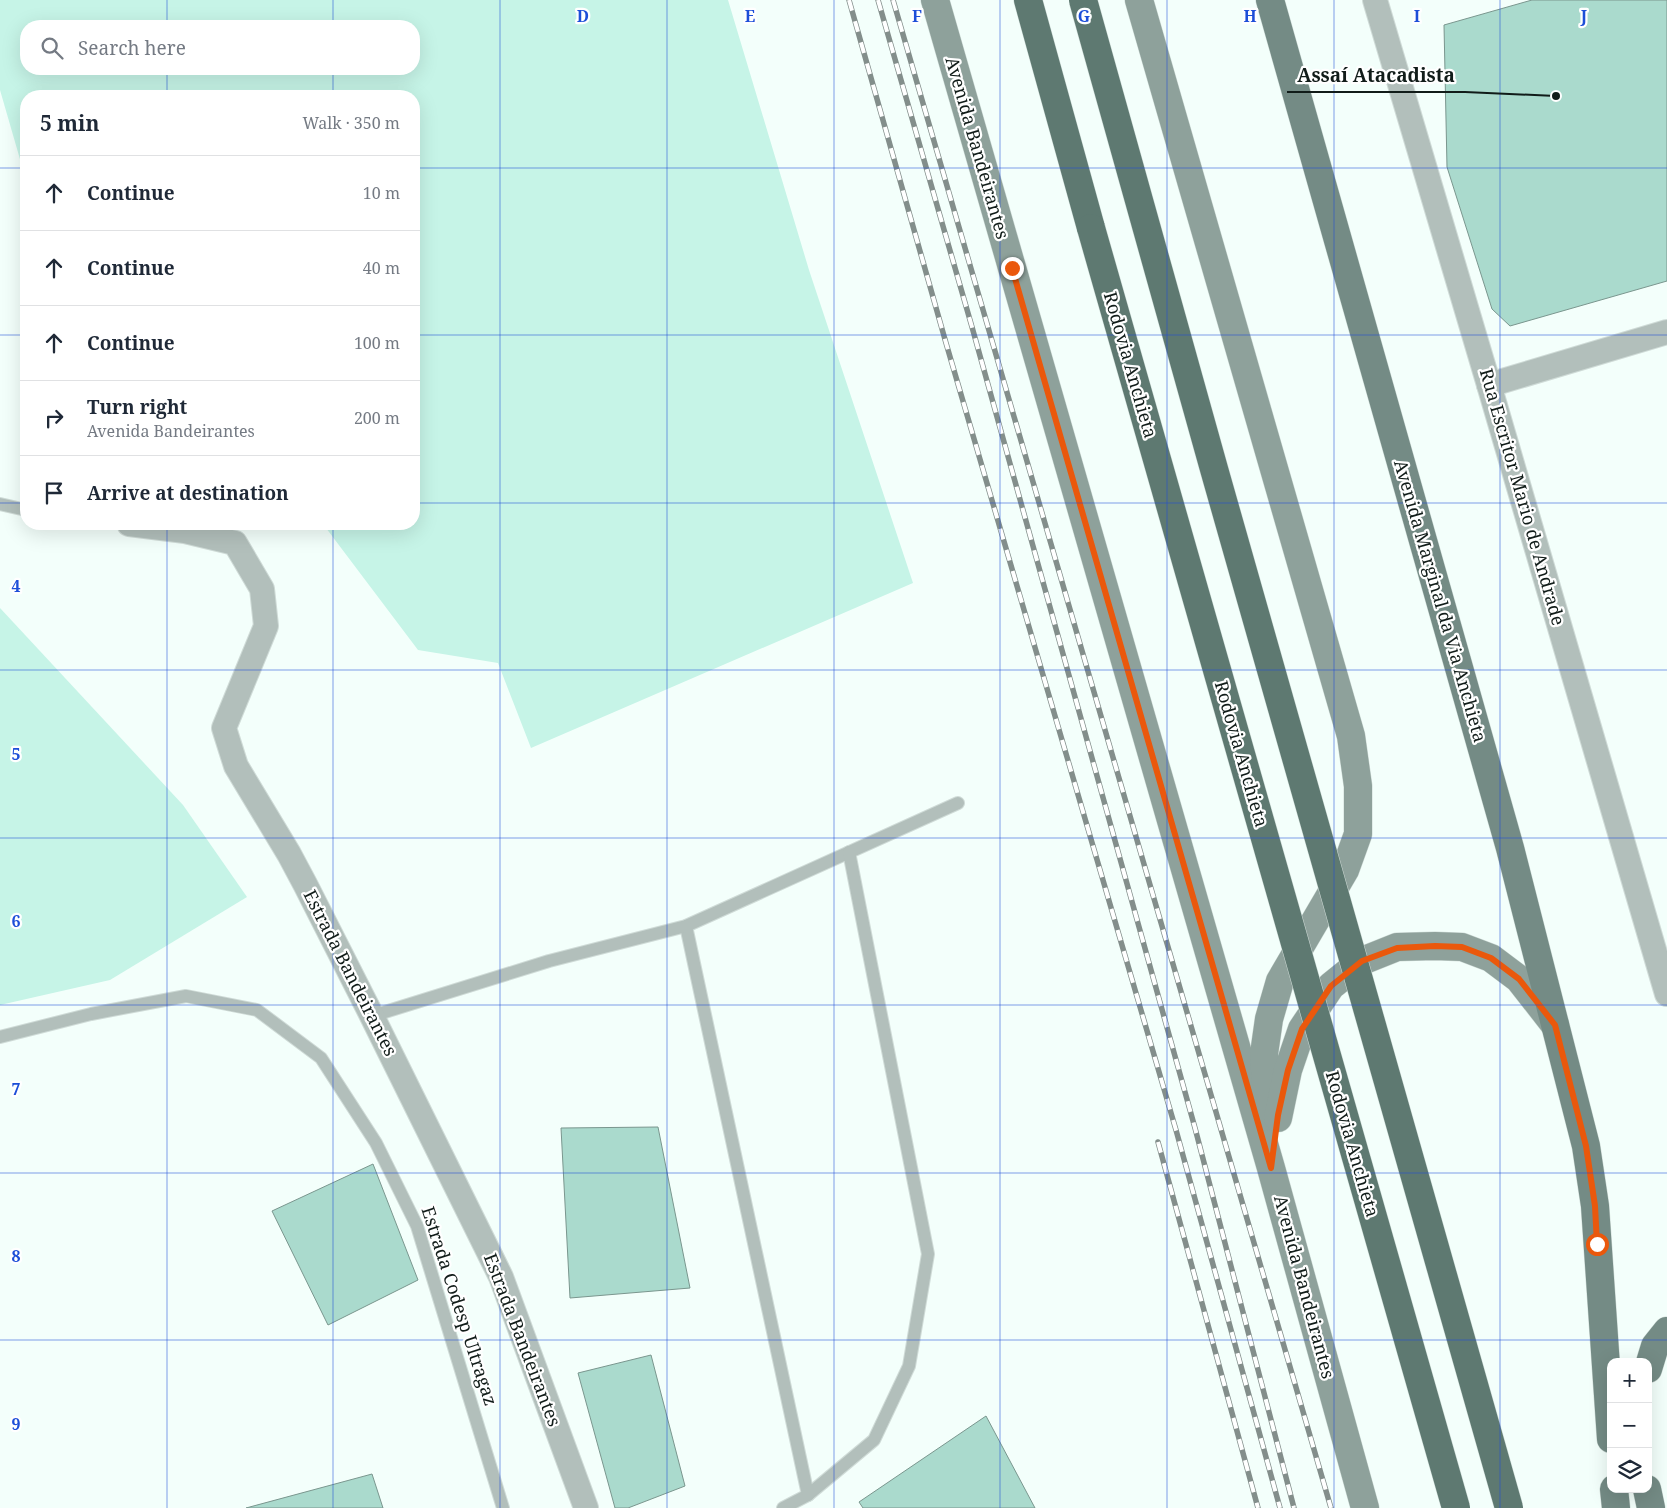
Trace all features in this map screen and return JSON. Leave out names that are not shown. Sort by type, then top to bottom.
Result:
[{"type":"highway","name":"Rodovia Anchieta","points":[[1028,0],[1091,228],[1456,1508]]},
{"type":"highway","points":[[1083,0],[1216,479],[1509,1508]]},
{"type":"main road","name":"Avenida Bandeirantes","points":[[934,0],[1271,1168],[1365,1508]]},
{"type":"main road","points":[[1139,0],[1352,736],[1358,786],[1358,834],[1345,870],[1280,981],[1269,1019],[1264,1054],[1271,1168]]},
{"type":"main road","name":"Avenida Marginal da Via Anchieta","points":[[1270,0],[1510,848],[1586,1146],[1595,1206],[1609,1403]]},
{"type":"main road","points":[[1271,1168],[1278,1115],[1288,1070],[1302,1029],[1331,986],[1362,961],[1397,948],[1462,947],[1491,958],[1519,979],[1555,1025]]},
{"type":"main road","points":[[1651,1358],[1655,1346],[1667,1332]]},
{"type":"main road","points":[[1614,1493],[1616,1508]]},
{"type":"main road","points":[[1649,1493],[1651,1508]]},
{"type":"street","name":"Rua Escritor Mario de Andrade","points":[[1375,0],[1490,385],[1667,994]]},
{"type":"street","points":[[1490,385],[1667,332]]},
{"type":"street","name":"Estrada Bandeirantes","points":[[177,530],[235,543],[262,589],[266,626],[224,728],[236,766],[289,854],[372,1016],[501,1277],[586,1508]]},
{"type":"lane","points":[[0,504],[20,509]]},
{"type":"lane","points":[[372,1016],[549,961],[686,926],[958,803]]},
{"type":"lane","points":[[783,1508],[808,1495],[874,1440],[909,1366],[928,1254],[848,852]]},
{"type":"lane","points":[[686,926],[808,1495]]},
{"type":"lane","name":"Estrada Codesp Ultragaz","points":[[0,1036],[91,1014],[186,996],[257,1010],[321,1058],[376,1143],[417,1226],[504,1508]]},
{"type":"green space","points":[[0,0],[728,0],[809,270],[913,583],[531,748],[498,663],[418,650],[328,530],[420,530],[420,90],[20,90],[20,159],[0,90]]},
{"type":"green space","points":[[0,608],[183,805],[247,897],[110,980],[0,1005]]},
{"type":"building","points":[[1532,0],[1667,0],[1667,281],[1510,326],[1492,309],[1447,167],[1444,25]]},
{"type":"building","points":[[658,1127],[690,1288],[570,1298],[561,1128]]},
{"type":"building","points":[[373,1164],[418,1280],[328,1325],[272,1211]]},
{"type":"building","points":[[651,1355],[685,1486],[628,1508],[615,1508],[578,1373]]},
{"type":"building","points":[[986,1416],[1035,1508],[863,1508],[859,1502]]},
{"type":"building","points":[[372,1474],[383,1508],[246,1508]]},
{"type":"railway","points":[[849,0],[946,343],[1176,1130],[1280,1508]]},
{"type":"railway","points":[[878,0],[972,327],[1195,1128],[1294,1508]]},
{"type":"railway","points":[[893,0],[1331,1508]]},
{"type":"railway","points":[[1158,1142],[1258,1508]]},
{"type":"place","name":"Assaí Atacadista","points":[[1556,96]]},
{"type":"route","points":[[1012,268],[1271,1168],[1278,1115],[1288,1070],[1302,1029],[1331,986],[1362,961],[1397,948],[1462,947],[1491,958],[1519,979],[1555,1025],[1586,1146],[1595,1206],[1597,1244]]}]
